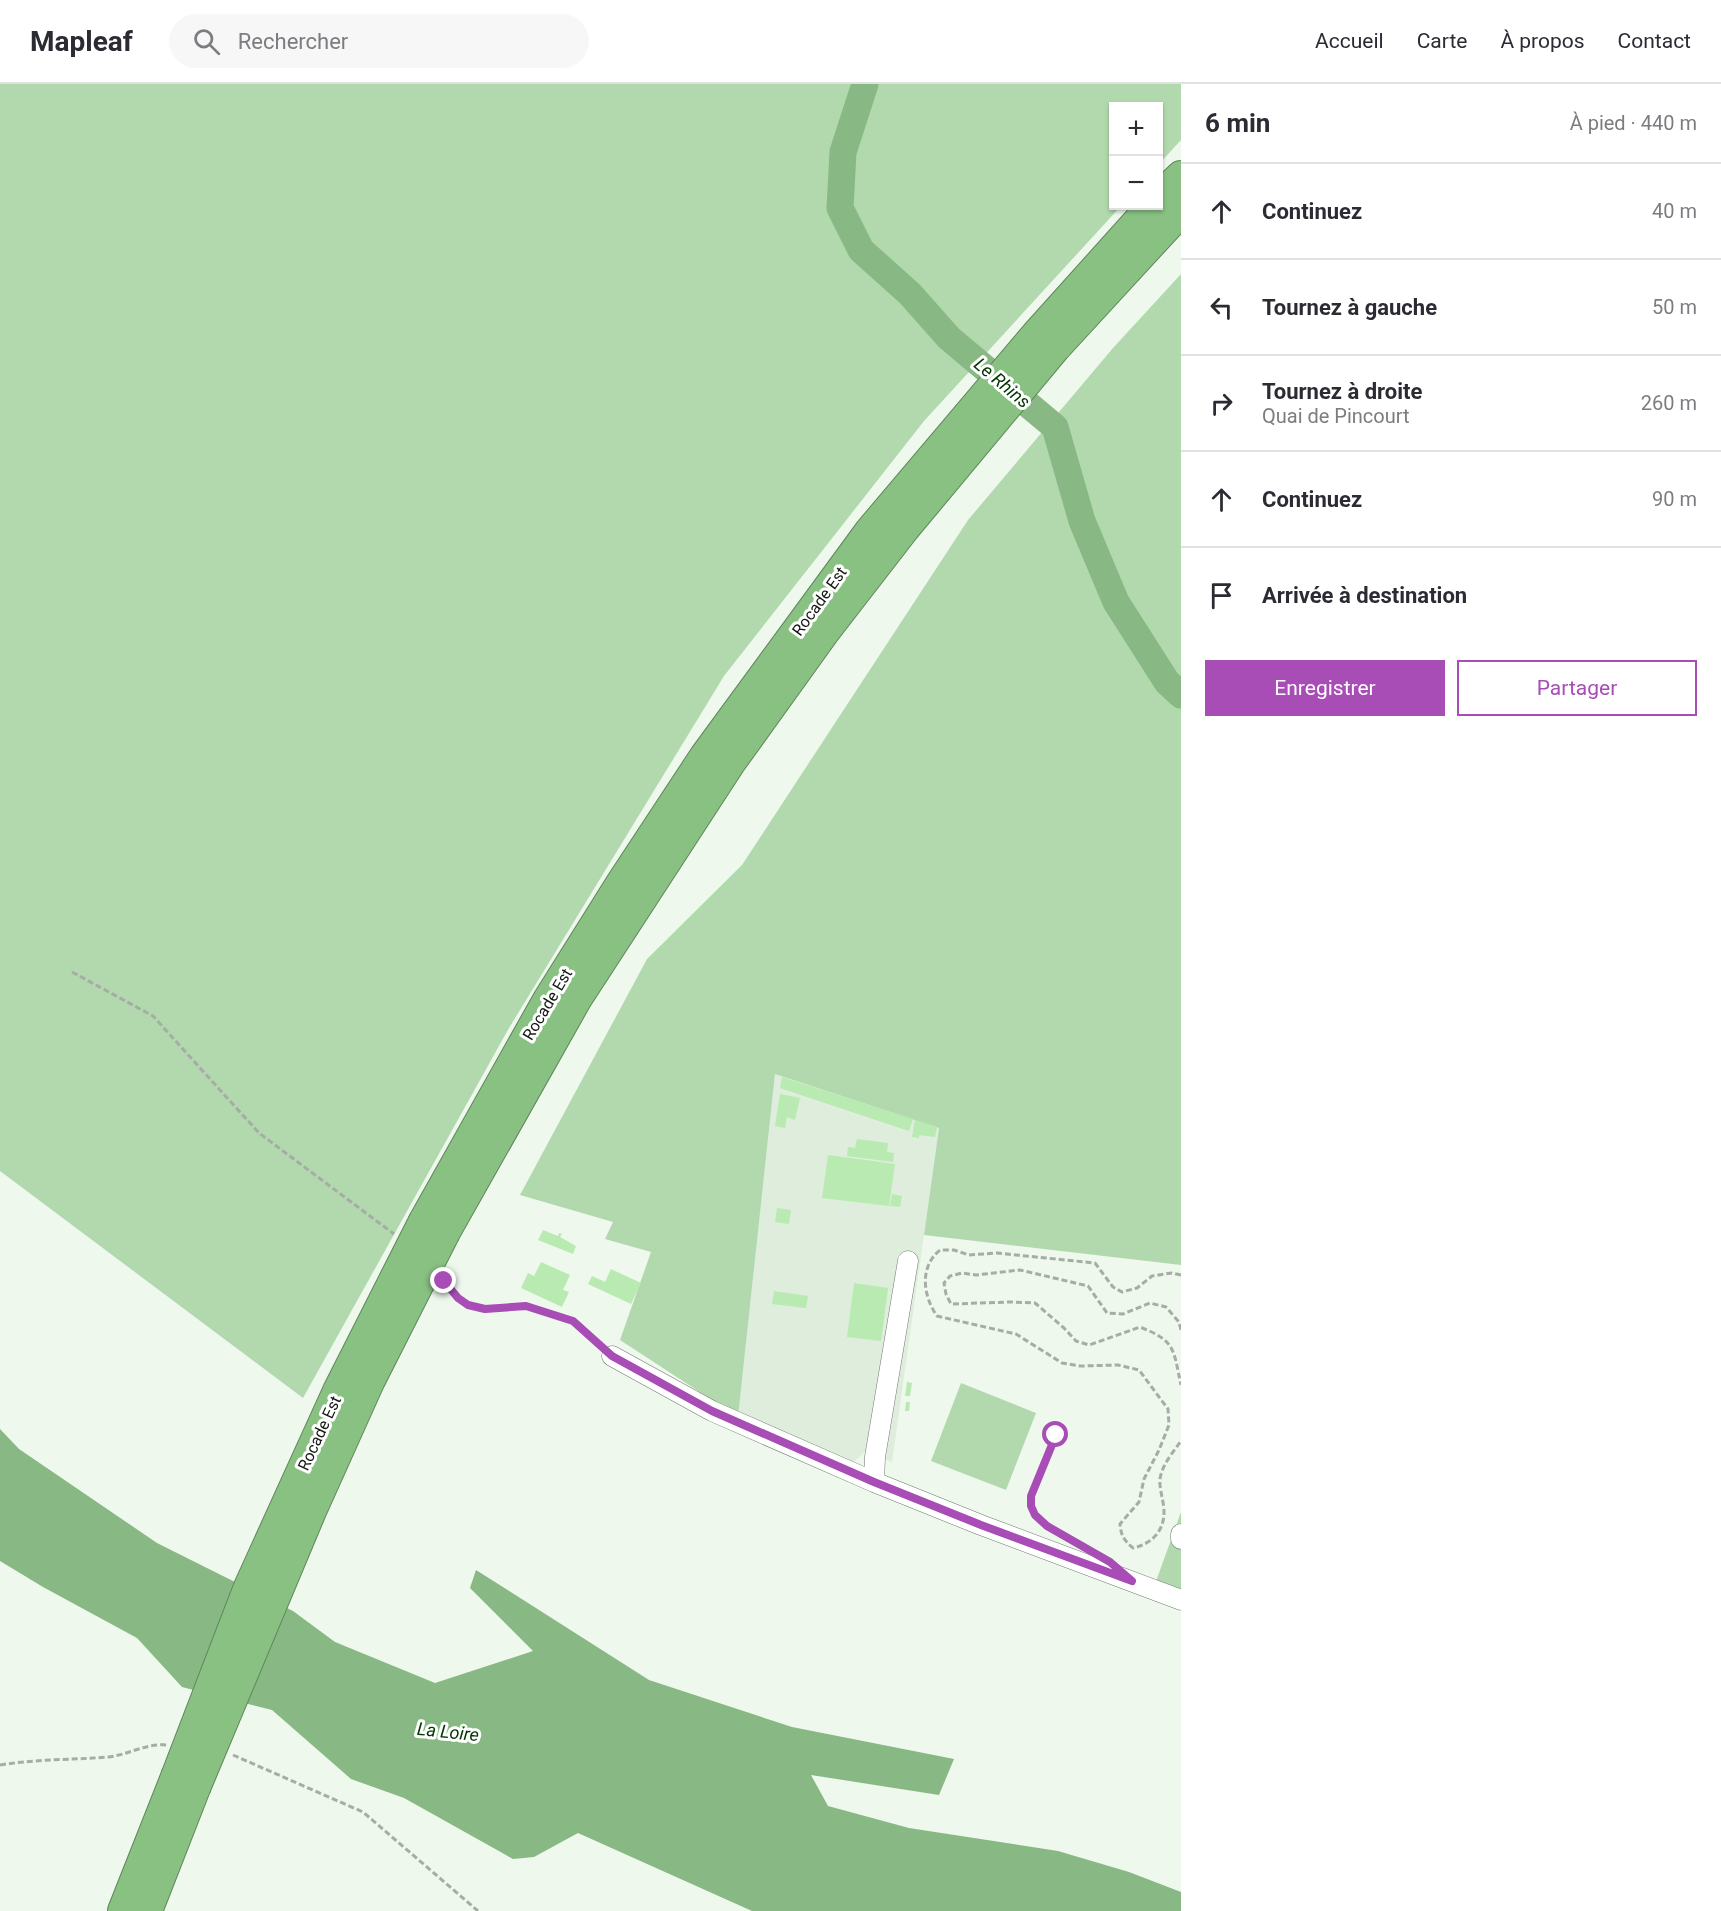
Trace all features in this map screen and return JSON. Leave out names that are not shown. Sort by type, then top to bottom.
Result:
[{"type":"highway","points":[[1163,193],[1181,176]]},
{"type":"highway","name":"Rocade Est","points":[[147,1911],[185,1782],[249,1587],[338,1392],[434,1226],[548,1000],[705,756],[870,531],[977,422],[1046,342],[1149,210]]},
{"type":"highway","name":"Rocade Est","points":[[1046,342],[1181,211]]},
{"type":"highway","name":"Rocade Est","points":[[123,1911],[185,1782]]},
{"type":"street","points":[[874,1482],[874,1457],[908,1261]]},
{"type":"street","points":[[612,1356],[712,1411],[874,1482],[1181,1600]]},
{"type":"path","points":[[72,972],[153,1016],[259,1133],[398,1238]]},
{"type":"path","points":[[1181,1275],[1172,1273],[1152,1276],[1137,1288],[1122,1292],[1113,1287],[1095,1263],[997,1253],[969,1255],[954,1250],[940,1250],[932,1256],[926,1273],[926,1294],[937,1316],[1016,1334],[1062,1363],[1080,1366],[1118,1365],[1138,1370],[1168,1409],[1169,1425],[1144,1479],[1139,1502],[1120,1524],[1120,1533],[1133,1548],[1144,1546],[1155,1538],[1162,1526],[1164,1513],[1160,1479],[1164,1466],[1181,1441]]},
{"type":"path","points":[[1181,1330],[1179,1322],[1166,1307],[1150,1303],[1123,1314],[1107,1313],[1088,1286],[1020,1270],[976,1275],[962,1273],[950,1276],[944,1283],[951,1304],[1035,1303],[1076,1341],[1089,1345],[1140,1327],[1153,1332],[1165,1339],[1173,1350],[1181,1384]]},
{"type":"path","points":[[444,1281],[458,1298],[468,1305],[485,1309],[526,1306],[573,1321],[612,1356]]},
{"type":"path","points":[[1056,1435],[1031,1496],[1031,1506],[1035,1515],[1047,1526],[1068,1538]]},
{"type":"path","points":[[0,1765],[36,1760],[110,1757],[156,1744],[178,1747]]},
{"type":"path","points":[[232,1754],[363,1812],[478,1911]]},
{"type":"shaded area","points":[[0,84],[1181,84],[1181,140],[1163,160],[1163,102],[1109,102],[1109,210],[1117,210],[924,421],[724,676],[509,1028],[303,1398],[0,1171]]},
{"type":"shaded area","points":[[1181,274],[1181,1265],[924,1235],[939,1128],[775,1074],[738,1417],[620,1340],[651,1252],[605,1239],[613,1222],[520,1195],[647,959],[742,865],[968,520],[1113,348]]},
{"type":"shaded area","points":[[775,1074],[939,1128],[892,1462],[866,1451],[850,1465],[738,1417]]},
{"type":"shaded area","points":[[961,1383],[1036,1413],[1006,1490],[931,1461]]},
{"type":"shaded area","points":[[1181,1512],[1181,1593],[1155,1584]]},
{"type":"water","name":"La Loire","points":[[0,1429],[19,1449],[157,1543],[293,1611],[335,1642],[435,1683],[533,1651],[470,1588],[476,1570],[649,1680],[792,1727],[954,1759],[939,1795],[811,1775],[828,1806],[909,1828],[1058,1851],[1129,1872],[1181,1892],[1181,1911],[752,1911],[578,1833],[534,1857],[513,1859],[404,1798],[351,1779],[272,1710],[182,1687],[137,1638],[0,1561]]},
{"type":"building","points":[[782,1077],[913,1119],[909,1131],[780,1088]]},
{"type":"building","points":[[780,1094],[800,1098],[795,1120],[787,1117],[785,1128],[775,1126]]},
{"type":"building","points":[[915,1120],[937,1127],[935,1137],[919,1135],[919,1138],[912,1137]]},
{"type":"building","points":[[857,1139],[888,1143],[887,1152],[894,1153],[893,1162],[847,1156],[848,1147],[855,1148]]},
{"type":"building","points":[[828,1155],[895,1164],[889,1206],[822,1198]]},
{"type":"building","points":[[892,1194],[902,1196],[900,1207],[890,1206]]},
{"type":"building","points":[[777,1208],[791,1210],[789,1224],[775,1222]]},
{"type":"building","points":[[543,1230],[558,1236],[559,1233],[562,1234],[560,1237],[576,1246],[573,1254],[538,1240]]},
{"type":"building","points":[[541,1262],[570,1275],[563,1290],[569,1292],[562,1307],[521,1288],[528,1273],[534,1276]]},
{"type":"building","points":[[611,1269],[641,1283],[631,1304],[588,1284],[592,1276],[605,1282]]},
{"type":"building","points":[[854,1283],[888,1288],[881,1341],[847,1337]]},
{"type":"building","points":[[774,1291],[808,1296],[806,1308],[772,1304]]},
{"type":"building","points":[[907,1382],[912,1383],[910,1396],[905,1396]]},
{"type":"building","points":[[906,1402],[910,1402],[909,1411],[905,1411]]},
{"type":"waterway","name":"Le Rhins","points":[[865,84],[843,152],[840,208],[861,250],[910,294],[949,338],[1055,427],[1082,521],[1116,602],[1167,682],[1181,695]]},
{"type":"route","points":[[444,1281],[458,1298],[468,1305],[485,1309],[526,1306],[573,1321],[612,1356],[712,1411],[874,1482],[981,1525],[1132,1581],[1110,1562],[1047,1526],[1035,1515],[1031,1506],[1031,1496],[1056,1435]]}]
